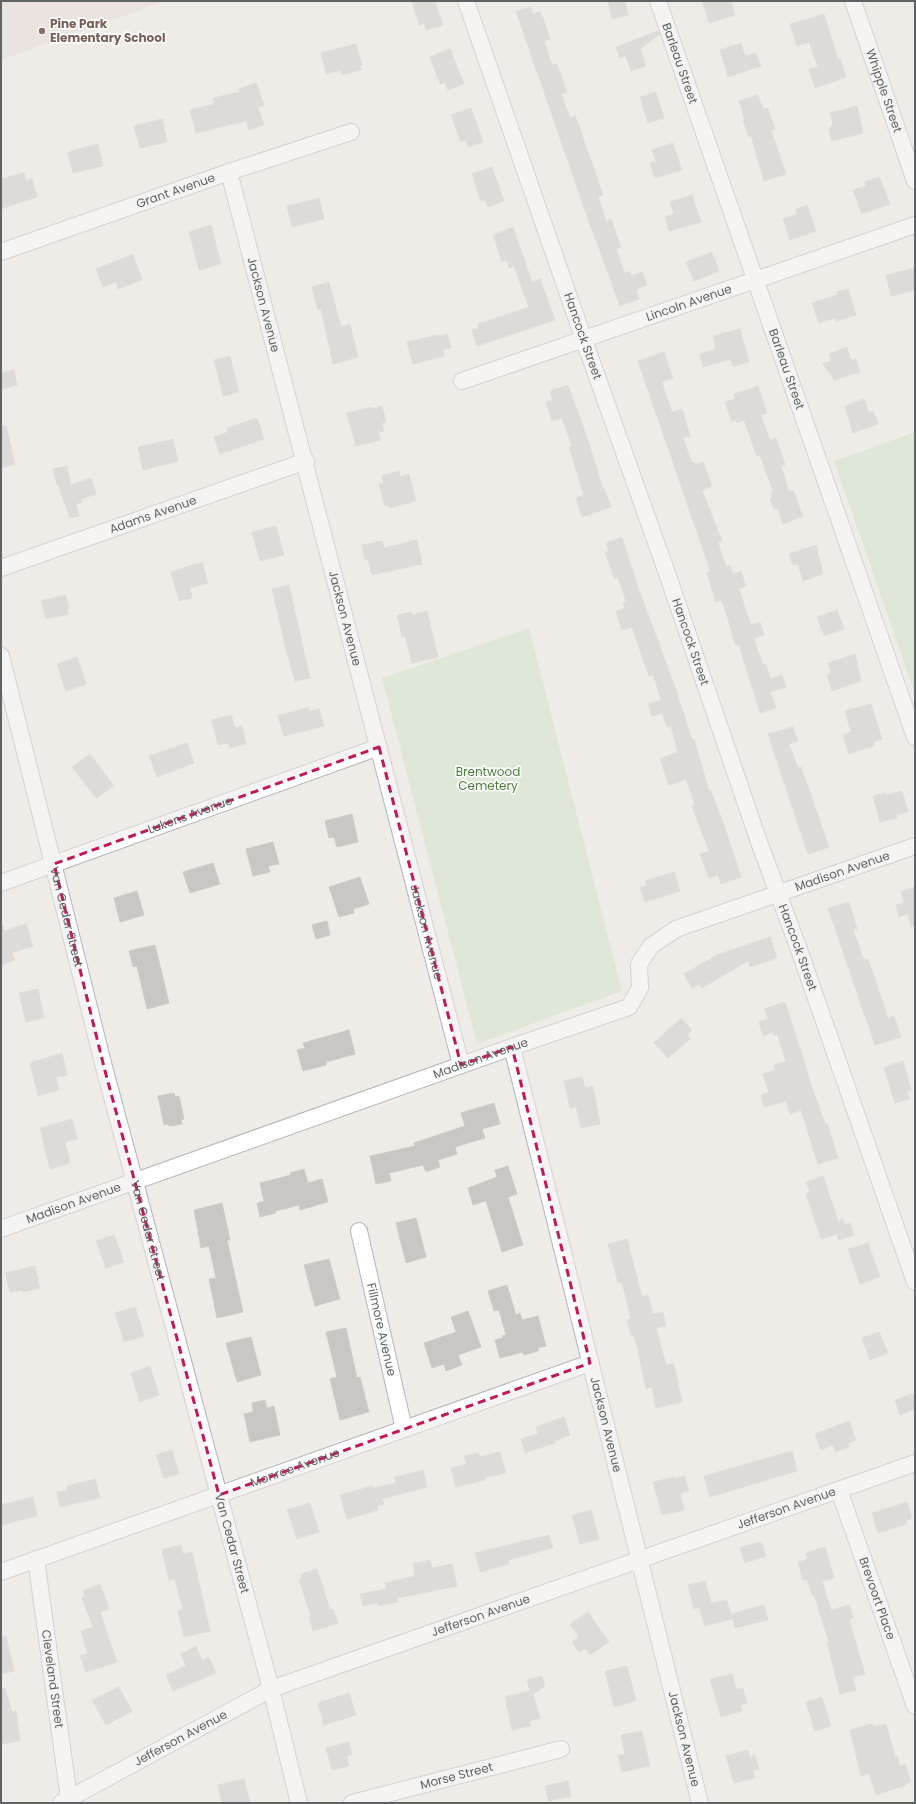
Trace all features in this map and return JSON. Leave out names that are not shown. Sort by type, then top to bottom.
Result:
[{"type":"street","name":"Hancock Street","points":[[466,1],[915,1282]]},
{"type":"street","name":"Barleau Street","points":[[658,1],[915,737]]},
{"type":"street","name":"Whipple Street","points":[[853,1],[915,181]]},
{"type":"street","name":"Grant Avenue","points":[[1,252],[229,172],[351,132]]},
{"type":"street","name":"Jackson Avenue","points":[[229,172],[306,461],[461,1065]]},
{"type":"street","name":"Lincoln Avenue","points":[[462,381],[915,225]]},
{"type":"street","name":"Adams Avenue","points":[[1,568],[306,461]]},
{"type":"street","name":"Van Cedar Street","points":[[1,656],[104,1067],[271,1689],[299,1803]]},
{"type":"street","name":"Lukens Avenue","points":[[1,883],[379,747]]},
{"type":"street","name":"Madison Avenue","points":[[1,1229],[461,1065],[629,1007],[640,988],[639,964],[651,946],[676,929],[915,846]]},
{"type":"street","name":"Jackson Avenue","points":[[512,1047],[700,1803]]},
{"type":"street","name":"Fillmore Avenue","points":[[359,1231],[404,1429]]},
{"type":"street","name":"Monroe Avenue","points":[[1,1572],[590,1363]]},
{"type":"street","name":"Jefferson Avenue","points":[[65,1801],[271,1689],[915,1463]]},
{"type":"street","name":"Brevoort Place","points":[[839,1490],[915,1706]]},
{"type":"street","name":"Cleveland Street","points":[[36,1559],[65,1801]]},
{"type":"street","name":"Morse Street","points":[[352,1803],[561,1749]]},
{"type":"highlighted area","points":[[379,747],[461,1065],[512,1047],[590,1363],[219,1495],[104,1067],[54,864]]},
{"type":"shaded area","name":"Pine Park Elementary School","points":[[1,1],[165,1],[1,60]]},
{"type":"green space","points":[[915,432],[915,694],[834,461]]},
{"type":"green space","name":"Brentwood Cemetery","points":[[529,628],[622,991],[477,1044],[382,678]]},
{"type":"building","points":[[412,1],[435,1],[443,25],[426,30],[424,23],[419,25]]},
{"type":"building","points":[[608,1],[625,1],[628,15],[612,19]]},
{"type":"building","points":[[702,1],[731,1],[735,15],[709,23]]},
{"type":"building","points":[[531,7],[533,14],[540,12],[543,18],[550,39],[544,41],[552,65],[557,64],[567,92],[561,94],[570,118],[575,116],[579,126],[603,195],[598,197],[606,221],[611,219],[621,247],[616,249],[625,273],[630,272],[631,276],[642,272],[647,285],[636,289],[639,299],[620,306],[588,219],[516,11]]},
{"type":"building","points":[[824,14],[838,60],[840,59],[846,77],[815,88],[809,69],[818,67],[809,42],[797,46],[790,24]]},
{"type":"building","points":[[658,31],[660,34],[640,49],[646,66],[631,71],[626,56],[620,58],[616,47]]},
{"type":"building","points":[[741,43],[745,56],[756,53],[761,66],[728,77],[720,50]]},
{"type":"building","points":[[356,44],[362,65],[360,66],[361,70],[342,75],[341,70],[326,74],[321,53]]},
{"type":"building","points":[[450,49],[464,84],[448,90],[445,82],[440,84],[430,57]]},
{"type":"building","points":[[256,83],[264,105],[258,107],[264,125],[249,130],[246,121],[196,133],[190,110],[214,104],[213,98],[240,92],[239,89]]},
{"type":"building","points":[[656,92],[664,118],[648,123],[640,97]]},
{"type":"building","points":[[758,95],[763,109],[768,108],[775,129],[771,130],[786,174],[764,181],[751,136],[749,137],[743,121],[745,120],[739,101]]},
{"type":"building","points":[[857,106],[863,133],[832,141],[829,130],[833,123],[830,113]]},
{"type":"building","points":[[471,108],[483,142],[468,147],[465,140],[461,142],[451,115]]},
{"type":"building","points":[[162,119],[167,142],[140,148],[134,126]]},
{"type":"building","points":[[673,143],[682,170],[655,178],[650,163],[656,161],[652,150]]},
{"type":"building","points":[[98,144],[103,166],[73,173],[68,153],[70,151]]},
{"type":"building","points":[[492,167],[504,201],[488,207],[485,200],[481,201],[472,174]]},
{"type":"building","points":[[24,173],[26,180],[32,179],[37,197],[1,209],[1,179]]},
{"type":"building","points":[[879,177],[890,204],[862,214],[853,190],[866,186],[865,182]]},
{"type":"building","points":[[692,195],[701,222],[669,231],[665,217],[674,214],[670,202]]},
{"type":"building","points":[[319,198],[324,219],[292,227],[287,206]]},
{"type":"building","points":[[807,205],[816,231],[790,240],[783,219],[797,214],[796,209]]},
{"type":"building","points":[[211,225],[221,264],[199,270],[189,232]]},
{"type":"building","points":[[513,227],[532,282],[540,279],[555,320],[477,346],[472,330],[479,328],[478,324],[529,307],[514,266],[509,268],[507,260],[502,262],[493,235]]},
{"type":"building","points":[[712,252],[719,271],[694,281],[686,262]]},
{"type":"building","points":[[133,254],[142,280],[118,289],[116,282],[103,287],[96,269]]},
{"type":"building","points":[[915,268],[915,290],[891,296],[886,275]]},
{"type":"building","points":[[329,282],[341,327],[350,324],[358,357],[333,364],[321,309],[318,310],[312,287]]},
{"type":"building","points":[[848,289],[856,315],[836,321],[835,318],[819,323],[812,303],[837,295],[837,292]]},
{"type":"building","points":[[740,329],[749,362],[733,366],[731,359],[703,367],[700,354],[716,349],[713,336]]},
{"type":"building","points":[[447,334],[451,348],[443,350],[444,356],[413,364],[407,342]]},
{"type":"building","points":[[847,347],[851,361],[856,359],[860,372],[834,380],[832,375],[822,364],[831,361],[829,354]]},
{"type":"building","points":[[664,352],[673,378],[662,382],[672,412],[682,409],[690,436],[683,438],[692,463],[694,462],[695,465],[703,462],[712,486],[702,490],[722,541],[718,542],[726,567],[730,565],[733,574],[741,571],[746,586],[739,589],[751,625],[760,622],[764,635],[755,638],[754,640],[763,665],[766,664],[770,679],[782,675],[786,687],[770,692],[776,708],[760,713],[739,645],[736,646],[722,600],[716,602],[707,573],[710,572],[708,564],[638,361]]},
{"type":"building","points":[[230,356],[239,392],[223,396],[214,360]]},
{"type":"building","points":[[14,370],[17,385],[1,389],[1,373]]},
{"type":"building","points":[[568,385],[586,434],[603,489],[604,488],[611,507],[582,517],[576,498],[584,495],[569,447],[572,446],[562,418],[552,421],[546,402],[553,400],[550,391]]},
{"type":"building","points":[[758,386],[767,413],[761,415],[770,440],[776,438],[785,465],[781,466],[789,491],[793,490],[803,516],[783,524],[778,508],[774,509],[770,499],[772,497],[771,492],[773,491],[760,455],[757,456],[744,420],[737,423],[736,420],[732,421],[725,402],[735,399],[734,394]]},
{"type":"building","points":[[864,399],[869,412],[873,411],[878,424],[853,433],[845,406]]},
{"type":"building","points":[[382,406],[386,422],[382,423],[384,431],[378,432],[380,440],[356,446],[347,413]]},
{"type":"building","points":[[257,418],[264,439],[220,454],[214,437],[228,432],[227,428]]},
{"type":"building","points":[[1,426],[6,426],[15,464],[1,468]]},
{"type":"building","points":[[173,439],[178,461],[143,470],[138,447]]},
{"type":"building","points":[[67,466],[71,485],[91,478],[96,494],[81,499],[82,502],[76,504],[79,516],[70,518],[58,484],[57,485],[53,469]]},
{"type":"building","points":[[399,471],[400,477],[409,474],[416,501],[390,508],[389,505],[385,506],[379,484],[384,483],[382,476]]},
{"type":"building","points":[[276,526],[284,555],[260,561],[252,532]]},
{"type":"building","points":[[622,537],[639,590],[675,687],[692,740],[694,739],[709,791],[711,791],[724,825],[741,877],[721,884],[718,875],[709,878],[700,854],[709,851],[692,806],[695,805],[686,779],[669,785],[660,759],[678,752],[671,726],[667,727],[662,713],[652,716],[648,704],[661,700],[653,674],[649,676],[632,627],[622,630],[616,611],[625,608],[623,603],[626,602],[618,577],[614,578],[605,552],[609,551],[606,543]]},
{"type":"building","points":[[417,540],[422,564],[372,575],[368,559],[365,560],[362,545],[382,541],[384,548]]},
{"type":"building","points":[[816,545],[823,574],[803,581],[798,564],[793,565],[789,554]]},
{"type":"building","points":[[202,562],[208,583],[190,588],[192,598],[179,601],[171,572]]},
{"type":"building","points":[[289,585],[310,678],[295,681],[272,589]]},
{"type":"building","points":[[66,595],[69,607],[67,608],[68,614],[46,619],[41,601]]},
{"type":"building","points":[[837,610],[844,629],[824,636],[817,617]]},
{"type":"building","points":[[427,611],[438,657],[412,663],[405,636],[402,637],[397,615],[411,612],[412,615]]},
{"type":"building","points":[[855,654],[861,681],[832,691],[827,675],[831,673],[828,663]]},
{"type":"building","points":[[77,657],[86,684],[66,691],[57,664]]},
{"type":"building","points":[[871,704],[882,739],[873,742],[874,746],[849,754],[843,735],[851,732],[845,711]]},
{"type":"building","points":[[308,707],[310,711],[319,709],[324,726],[284,736],[278,716]]},
{"type":"building","points":[[231,715],[235,728],[242,726],[246,744],[230,748],[228,743],[218,745],[212,720]]},
{"type":"building","points":[[793,727],[798,741],[789,744],[798,768],[801,767],[829,847],[808,854],[768,734]]},
{"type":"building","points":[[187,743],[194,763],[157,777],[149,756]]},
{"type":"building","points":[[90,754],[114,786],[96,798],[72,767]]},
{"type":"building","points":[[902,791],[908,812],[896,815],[897,818],[880,822],[873,796],[885,793],[886,795]]},
{"type":"building","points":[[352,814],[358,842],[337,847],[334,837],[329,838],[325,821]]},
{"type":"building","points":[[273,842],[279,864],[268,866],[270,872],[253,876],[246,849]]},
{"type":"building","points":[[213,863],[220,884],[190,893],[183,872]]},
{"type":"building","points":[[674,872],[680,891],[645,902],[640,888],[647,885],[645,881]]},
{"type":"building","points":[[360,877],[369,904],[353,909],[354,913],[339,917],[329,887]]},
{"type":"building","points":[[915,887],[915,926],[911,927],[908,914],[899,917],[896,905],[904,903],[901,891]]},
{"type":"building","points":[[137,891],[144,915],[120,922],[114,898]]},
{"type":"building","points":[[849,902],[857,929],[853,930],[864,960],[868,959],[888,1018],[894,1016],[901,1037],[875,1045],[828,908]]},
{"type":"building","points":[[327,921],[330,935],[316,939],[312,925]]},
{"type":"building","points":[[26,924],[33,946],[12,953],[15,960],[1,965],[1,926],[3,926],[4,931]]},
{"type":"building","points":[[770,937],[777,958],[750,967],[748,961],[702,988],[699,984],[692,988],[684,974],[717,955]]},
{"type":"building","points":[[155,945],[169,1003],[147,1009],[137,966],[133,967],[129,951]]},
{"type":"building","points":[[38,989],[44,1018],[26,1022],[19,993]]},
{"type":"building","points":[[785,1002],[807,1073],[825,1124],[827,1123],[838,1158],[818,1164],[801,1110],[790,1114],[786,1101],[764,1107],[761,1095],[769,1093],[763,1074],[775,1070],[774,1065],[786,1061],[777,1034],[774,1036],[773,1032],[763,1036],[759,1022],[768,1019],[764,1009]]},
{"type":"building","points":[[681,1018],[692,1030],[687,1035],[690,1039],[668,1058],[654,1043]]},
{"type":"building","points":[[349,1030],[355,1054],[326,1062],[326,1065],[303,1071],[297,1050],[305,1048],[303,1043]]},
{"type":"building","points":[[62,1053],[67,1075],[56,1077],[59,1090],[38,1096],[30,1063]]},
{"type":"building","points":[[903,1061],[911,1090],[907,1091],[909,1099],[895,1103],[884,1067]]},
{"type":"building","points":[[582,1077],[585,1088],[593,1086],[600,1124],[581,1128],[576,1107],[570,1108],[564,1081]]},
{"type":"building","points":[[174,1093],[175,1097],[179,1096],[184,1119],[181,1120],[182,1124],[169,1126],[169,1124],[164,1125],[158,1096]]},
{"type":"building","points":[[494,1103],[500,1124],[482,1129],[485,1138],[455,1147],[457,1154],[438,1160],[440,1167],[426,1172],[423,1165],[389,1173],[391,1181],[376,1184],[370,1156],[415,1146],[414,1143],[465,1126],[461,1113]]},
{"type":"building","points":[[72,1119],[77,1139],[65,1142],[70,1163],[50,1169],[40,1128]]},
{"type":"building","points":[[508,1166],[517,1194],[508,1197],[523,1245],[502,1252],[486,1201],[473,1205],[468,1188],[497,1177],[495,1170]]},
{"type":"building","points":[[304,1169],[308,1183],[322,1179],[328,1202],[300,1210],[299,1205],[275,1211],[276,1213],[260,1217],[257,1203],[264,1201],[260,1183],[291,1175],[290,1173]]},
{"type":"building","points":[[823,1176],[838,1221],[843,1219],[845,1225],[850,1223],[854,1235],[839,1240],[837,1234],[821,1239],[806,1194],[810,1192],[806,1182]]},
{"type":"building","points":[[222,1203],[230,1240],[227,1240],[243,1312],[217,1318],[209,1279],[216,1278],[209,1246],[201,1248],[194,1210]]},
{"type":"building","points":[[416,1218],[426,1257],[406,1263],[396,1223]]},
{"type":"building","points":[[114,1235],[124,1262],[106,1268],[96,1241]]},
{"type":"building","points":[[627,1239],[642,1297],[648,1295],[653,1314],[663,1312],[666,1326],[656,1328],[666,1365],[674,1364],[682,1402],[656,1408],[652,1387],[646,1389],[634,1335],[631,1335],[627,1320],[631,1319],[622,1282],[618,1283],[608,1244]]},
{"type":"building","points":[[868,1243],[880,1277],[860,1284],[848,1249]]},
{"type":"building","points":[[329,1259],[340,1299],[315,1306],[304,1265]]},
{"type":"building","points":[[35,1266],[40,1288],[23,1292],[22,1290],[10,1292],[5,1273]]},
{"type":"building","points":[[507,1285],[516,1315],[520,1313],[522,1320],[538,1316],[546,1346],[538,1348],[538,1351],[524,1355],[523,1352],[500,1358],[495,1340],[503,1338],[502,1336],[506,1335],[499,1310],[494,1311],[488,1291]]},
{"type":"building","points":[[135,1307],[144,1336],[124,1342],[115,1313]]},
{"type":"building","points":[[468,1311],[481,1347],[458,1355],[462,1365],[446,1371],[444,1364],[432,1368],[424,1343],[456,1332],[451,1317]]},
{"type":"building","points":[[346,1328],[357,1378],[360,1377],[369,1412],[340,1420],[330,1379],[337,1377],[326,1332]]},
{"type":"building","points":[[879,1332],[888,1353],[870,1360],[862,1338]]},
{"type":"building","points":[[251,1337],[261,1375],[237,1382],[226,1343]]},
{"type":"building","points":[[150,1366],[159,1395],[140,1402],[131,1373]]},
{"type":"building","points":[[915,1393],[915,1409],[900,1415],[895,1400]]},
{"type":"building","points":[[265,1400],[267,1408],[274,1406],[280,1435],[250,1442],[244,1414],[253,1412],[252,1403]]},
{"type":"building","points":[[564,1417],[570,1435],[554,1441],[555,1443],[525,1453],[521,1439],[538,1434],[536,1427]]},
{"type":"building","points":[[849,1421],[856,1440],[848,1443],[849,1447],[835,1452],[833,1445],[821,1450],[815,1434]]},
{"type":"building","points":[[172,1450],[179,1474],[164,1478],[156,1455]]},
{"type":"building","points":[[792,1451],[797,1471],[710,1497],[704,1476]]},
{"type":"building","points":[[500,1452],[506,1473],[456,1487],[451,1468],[466,1464],[464,1456],[478,1453],[480,1457]]},
{"type":"building","points":[[423,1470],[427,1487],[382,1499],[384,1504],[377,1506],[378,1510],[347,1519],[340,1495],[372,1486],[373,1488],[396,1483],[395,1477]]},
{"type":"building","points":[[685,1476],[689,1491],[680,1493],[684,1510],[662,1515],[653,1482]]},
{"type":"building","points":[[95,1479],[100,1498],[60,1507],[57,1492],[68,1490],[67,1486]]},
{"type":"building","points":[[33,1497],[37,1516],[1,1525],[1,1505]]},
{"type":"building","points":[[907,1502],[912,1518],[906,1521],[907,1524],[878,1533],[872,1513]]},
{"type":"building","points":[[310,1503],[319,1532],[297,1539],[287,1510]]},
{"type":"building","points":[[591,1510],[599,1539],[580,1544],[572,1515]]},
{"type":"building","points":[[549,1535],[553,1548],[508,1560],[509,1564],[480,1572],[475,1553]]},
{"type":"building","points":[[761,1542],[766,1556],[745,1563],[740,1547]]},
{"type":"building","points":[[181,1545],[183,1554],[192,1552],[210,1631],[184,1637],[178,1611],[183,1610],[175,1579],[169,1580],[162,1550]]},
{"type":"building","points":[[825,1547],[834,1578],[822,1581],[831,1610],[849,1605],[853,1618],[849,1620],[865,1674],[853,1677],[856,1690],[840,1694],[827,1642],[829,1642],[814,1595],[812,1595],[807,1579],[803,1580],[798,1562],[808,1559],[806,1553]]},
{"type":"building","points":[[430,1560],[432,1568],[452,1564],[457,1586],[397,1598],[398,1602],[378,1606],[378,1603],[363,1606],[360,1594],[386,1589],[385,1583],[414,1576],[413,1564]]},
{"type":"building","points":[[317,1569],[330,1610],[333,1609],[338,1623],[313,1631],[309,1617],[311,1617],[299,1579],[302,1578],[301,1574]]},
{"type":"building","points":[[705,1581],[711,1603],[727,1600],[732,1619],[705,1626],[699,1607],[694,1609],[688,1585]]},
{"type":"building","points":[[100,1584],[109,1609],[100,1612],[117,1662],[86,1672],[80,1656],[88,1654],[81,1631],[93,1627],[82,1598],[85,1597],[83,1591]]},
{"type":"building","points":[[764,1605],[768,1620],[735,1628],[731,1614]]},
{"type":"building","points":[[588,1612],[609,1642],[590,1655],[585,1648],[579,1652],[572,1642],[579,1637],[570,1624]]},
{"type":"building","points":[[6,1636],[14,1671],[1,1674],[1,1637]]},
{"type":"building","points":[[196,1646],[202,1660],[209,1657],[216,1673],[173,1691],[166,1675],[186,1666],[181,1654]]},
{"type":"building","points":[[627,1666],[636,1701],[614,1707],[605,1671]]},
{"type":"building","points":[[732,1674],[737,1690],[743,1688],[747,1703],[740,1705],[742,1711],[721,1717],[710,1679]]},
{"type":"building","points":[[542,1676],[545,1686],[533,1694],[540,1718],[530,1721],[531,1726],[512,1730],[505,1697],[530,1691],[527,1680]]},
{"type":"building","points":[[119,1687],[132,1711],[106,1725],[92,1700]]},
{"type":"building","points":[[1,1688],[5,1688],[12,1712],[16,1711],[20,1741],[1,1744]]},
{"type":"building","points":[[349,1693],[356,1715],[324,1725],[318,1703]]},
{"type":"building","points":[[822,1697],[831,1726],[815,1731],[806,1702]]},
{"type":"building","points":[[872,1724],[873,1727],[886,1724],[895,1757],[897,1756],[900,1766],[905,1764],[911,1782],[876,1795],[869,1773],[861,1776],[850,1730]]},
{"type":"building","points":[[642,1731],[650,1766],[622,1772],[618,1756],[625,1754],[621,1735]]},
{"type":"building","points":[[349,1742],[352,1754],[347,1756],[349,1766],[332,1770],[326,1748]]},
{"type":"building","points":[[748,1750],[750,1757],[755,1755],[759,1769],[753,1770],[755,1778],[734,1783],[726,1756]]},
{"type":"building","points":[[244,1779],[250,1803],[222,1803],[218,1785]]},
{"type":"building","points":[[568,1781],[571,1796],[549,1801],[545,1786]]},
{"type":"place","name":"Pine Park Elementary School","points":[[42,31]]}]
